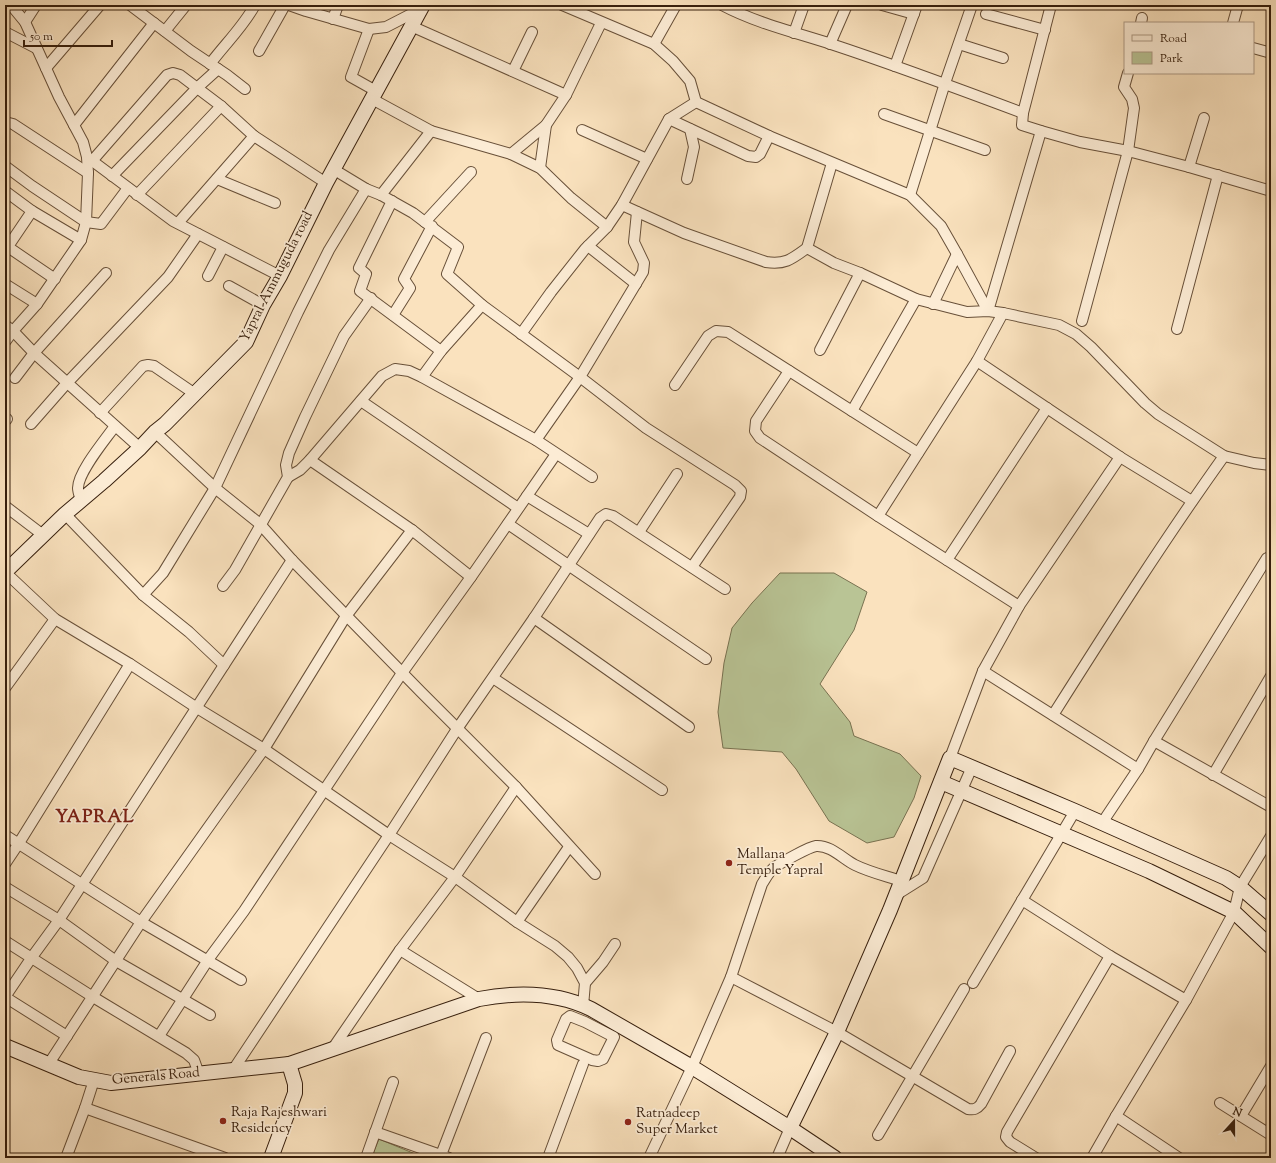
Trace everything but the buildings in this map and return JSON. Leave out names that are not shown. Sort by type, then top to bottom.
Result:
[{"type":"street","points":[[25,22],[36,5]]},
{"type":"street","points":[[46,68],[100,5]]},
{"type":"street","points":[[130,5],[214,67],[228,75],[245,89]]},
{"type":"street","points":[[165,31],[186,5]]},
{"type":"street","points":[[112,176],[198,87],[214,67],[229,40],[246,20],[255,5]]},
{"type":"street","points":[[259,51],[286,5]]},
{"type":"street","points":[[290,5],[333,20],[369,29],[386,27],[422,7]]},
{"type":"street","points":[[333,20],[338,5]]},
{"type":"street","points":[[562,5],[601,23],[654,44],[673,61],[690,81],[696,102],[769,136],[910,195],[941,226],[988,311]]},
{"type":"street","points":[[654,44],[676,5]]},
{"type":"street","points":[[722,5],[735,8],[794,33],[945,83],[1023,113]]},
{"type":"street","points":[[794,33],[804,5]]},
{"type":"street","points":[[830,44],[847,5]]},
{"type":"street","points":[[882,5],[916,10],[895,66]]},
{"type":"street","points":[[910,195],[945,83],[972,5]]},
{"type":"street","points":[[1051,5],[1023,113],[1022,125],[1080,142],[1128,151],[1189,167],[1271,191]]},
{"type":"street","points":[[1233,22],[1238,5]]},
{"type":"street","name":"Yapral-Ammuguda road","points":[[5,572],[65,514],[140,448],[246,342],[263,305],[280,276],[333,169],[422,7]]},
{"type":"street","points":[[9,8],[25,22],[36,48],[90,159],[178,224],[280,276]]},
{"type":"street","points":[[986,14],[1045,30]]},
{"type":"street","points":[[74,125],[154,23]]},
{"type":"street","points":[[511,154],[546,125],[566,95],[601,23]]},
{"type":"street","points":[[412,26],[566,95]]},
{"type":"street","points":[[369,29],[351,77],[374,95],[431,131],[511,154],[540,168],[571,198],[606,227]]},
{"type":"street","points":[[5,32],[36,48]]},
{"type":"street","points":[[513,71],[532,32]]},
{"type":"street","points":[[959,44],[1003,58]]},
{"type":"street","points":[[1254,48],[1271,53]]},
{"type":"street","points":[[5,342],[9,328],[37,304],[81,240],[86,222],[90,159],[167,75],[173,73],[180,75],[198,87],[254,136],[326,183]]},
{"type":"street","points":[[1082,321],[1128,151],[1134,108],[1132,99],[1124,87],[1128,74]]},
{"type":"street","points":[[521,334],[551,292],[588,246],[606,227],[622,205],[669,119],[696,102]]},
{"type":"street","points":[[137,195],[221,106]]},
{"type":"street","points":[[884,114],[985,150]]},
{"type":"street","points":[[1189,167],[1204,118]]},
{"type":"street","points":[[669,119],[748,156],[756,157],[760,154],[769,136]]},
{"type":"street","points":[[5,122],[13,124],[88,173]]},
{"type":"street","points":[[540,168],[546,125]]},
{"type":"street","points":[[687,179],[694,147],[690,129]]},
{"type":"street","points":[[582,130],[647,159]]},
{"type":"street","points":[[381,195],[431,131]]},
{"type":"street","points":[[988,311],[1042,132]]},
{"type":"street","points":[[178,224],[254,136]]},
{"type":"street","points":[[622,205],[684,233],[766,262],[777,264],[791,260],[807,248],[832,163]]},
{"type":"street","points":[[5,166],[86,222],[101,224],[128,188]]},
{"type":"street","points":[[333,169],[366,189],[392,201],[428,224],[458,247],[447,274],[482,304],[646,428],[735,484],[741,491],[740,497],[692,567]]},
{"type":"street","points":[[393,315],[410,288],[404,279],[428,224],[471,172]]},
{"type":"street","points":[[1177,330],[1218,175]]},
{"type":"street","points":[[217,179],[275,203]]},
{"type":"street","points":[[143,595],[163,573],[215,488],[329,250],[366,189]]},
{"type":"street","points":[[5,191],[32,211],[81,240]]},
{"type":"street","points":[[392,201],[359,268],[366,274],[360,291],[441,351]]},
{"type":"street","points":[[32,211],[6,248],[55,279]]},
{"type":"street","points":[[536,440],[580,377],[643,272],[644,263],[634,242],[637,212]]},
{"type":"street","points":[[31,424],[67,383],[168,277],[198,234]]},
{"type":"street","points":[[588,246],[636,284]]},
{"type":"street","points":[[208,276],[223,247]]},
{"type":"street","points":[[807,248],[834,263],[860,273],[916,299],[968,312],[1003,312],[1059,325],[1076,334],[1091,347],[1145,403],[1158,414],[1224,456],[1254,463],[1271,465]]},
{"type":"street","points":[[933,304],[957,254]]},
{"type":"street","points":[[15,378],[34,353],[106,273]]},
{"type":"street","points":[[820,350],[860,273]]},
{"type":"street","points":[[5,284],[37,304]]},
{"type":"street","points":[[229,286],[263,305]]},
{"type":"street","points":[[288,477],[286,465],[305,417],[344,336],[371,298]]},
{"type":"street","points":[[852,411],[916,299]]},
{"type":"street","points":[[422,377],[441,351],[482,304]]},
{"type":"street","points":[[878,516],[977,361],[1003,312]]},
{"type":"street","points":[[9,328],[34,353],[140,448]]},
{"type":"street","points":[[675,385],[708,336],[716,331],[728,332],[918,453]]},
{"type":"street","points":[[977,361],[1120,457],[1192,501]]},
{"type":"street","points":[[100,413],[144,366],[148,365],[154,366],[195,394]]},
{"type":"street","points":[[223,586],[234,570],[288,477],[300,470],[310,460],[382,376],[395,369],[409,371],[422,377],[536,440],[592,477]]},
{"type":"street","points":[[789,371],[756,421],[755,431],[760,438],[1018,606]]},
{"type":"street","points":[[361,401],[518,508]]},
{"type":"street","points":[[947,560],[1047,408]]},
{"type":"street","points":[[81,500],[78,488],[81,478],[89,463],[115,426]]},
{"type":"street","points":[[155,432],[215,488],[260,524],[292,560],[346,616],[516,787],[595,874]]},
{"type":"street","points":[[159,1036],[184,1000],[208,960],[244,911],[402,673],[471,577],[556,454]]},
{"type":"street","points":[[1052,715],[1192,501],[1224,456]]},
{"type":"street","points":[[777,1158],[837,1032],[896,895],[983,671],[1018,606],[1120,457]]},
{"type":"street","points":[[310,460],[412,530],[471,577]]},
{"type":"street","points":[[639,532],[677,474]]},
{"type":"street","points":[[527,496],[589,534]]},
{"type":"street","points":[[5,506],[43,535]]},
{"type":"street","points":[[65,514],[143,595],[189,632],[224,665]]},
{"type":"street","points":[[232,1070],[389,835],[457,728],[534,618],[600,518],[606,514],[613,516],[725,589]]},
{"type":"street","points":[[508,524],[706,659]]},
{"type":"street","points":[[48,1065],[141,922],[264,749],[346,616],[412,530]]},
{"type":"street","points":[[1102,823],[1138,769],[1267,558]]},
{"type":"street","points":[[67,1036],[5,997],[59,920],[292,560]]},
{"type":"street","points":[[5,572],[55,619],[130,664],[197,708],[264,749],[323,791],[455,877],[517,922],[555,946],[578,968],[585,983],[586,1012]]},
{"type":"street","points":[[534,618],[689,727]]},
{"type":"street","points":[[5,688],[55,619]]},
{"type":"street","points":[[5,864],[130,664]]},
{"type":"street","points":[[983,671],[1138,769]]},
{"type":"street","points":[[1213,775],[1271,676]]},
{"type":"street","points":[[492,678],[662,790]]},
{"type":"street","points":[[1154,741],[1271,807]]},
{"type":"street","points":[[950,758],[1075,811],[1226,878],[1240,887],[1271,914]]},
{"type":"street","points":[[896,895],[923,878],[972,767]]},
{"type":"street","points":[[941,782],[961,789],[1061,834],[1149,871],[1234,912],[1271,947]]},
{"type":"street","points":[[333,1048],[400,950],[455,877],[516,787]]},
{"type":"street","points":[[973,983],[1075,811]]},
{"type":"street","points":[[5,835],[141,922],[242,980]]},
{"type":"street","points":[[1092,1158],[1186,1000],[1234,912],[1240,887],[1271,836]]},
{"type":"street","points":[[649,1158],[692,1067],[731,977],[762,884],[767,875],[775,867],[808,849],[817,846],[830,849],[854,864],[901,881]]},
{"type":"street","points":[[517,922],[569,847]]},
{"type":"street","points":[[5,887],[59,920],[116,961],[210,1015]]},
{"type":"street","points":[[1022,900],[1110,956],[1186,1000]]},
{"type":"street","points":[[5,941],[93,997],[191,1056],[199,1074]]},
{"type":"street","points":[[585,983],[603,962],[615,944]]},
{"type":"street","points":[[400,950],[479,999]]},
{"type":"street","points":[[1036,1158],[1010,1142],[1006,1137],[1007,1132],[1110,956]]},
{"type":"street","points":[[731,977],[837,1032],[968,1109],[973,1110],[981,1104],[1010,1051]]},
{"type":"street","points":[[878,1135],[964,989]]},
{"type":"street","name":"Generals Road","points":[[5,1046],[79,1077],[111,1083],[289,1064],[479,999],[501,995],[525,994],[559,998],[586,1012]]},
{"type":"street","points":[[617,1031],[603,1059],[598,1061],[592,1060],[558,1045],[557,1040],[566,1019],[570,1016],[586,1012],[617,1031],[692,1067],[835,1158]]},
{"type":"street","points":[[375,1132],[445,1156],[486,1038]]},
{"type":"street","points":[[271,1158],[295,1092],[295,1084],[289,1064]]},
{"type":"street","points":[[548,1158],[583,1064]]},
{"type":"street","points":[[1241,1116],[1271,1066]]},
{"type":"street","points":[[66,1158],[94,1080]]},
{"type":"street","points":[[366,1158],[393,1082]]},
{"type":"street","points":[[1220,1103],[1271,1135]]},
{"type":"street","points":[[85,1108],[226,1158]]},
{"type":"street","points":[[1116,1116],[1179,1158]]},
{"type":"green space","points":[[780,573],[834,573],[867,592],[854,630],[820,684],[850,722],[854,736],[900,754],[921,776],[914,798],[894,837],[867,843],[829,821],[796,769],[782,752],[723,748],[718,712],[724,663],[732,628],[752,603]]},
{"type":"green space","points":[[379,1139],[425,1158],[371,1158]]},
{"type":"place","name":"Mallana Temple Yapral","points":[[729,863]]},
{"type":"place","name":"Raja Rajeshwari Residency","points":[[223,1121]]},
{"type":"place","name":"Ratnadeep Super Market","points":[[628,1122]]},
{"type":"district","name":"YAPRAL","points":[[95,818]]}]
